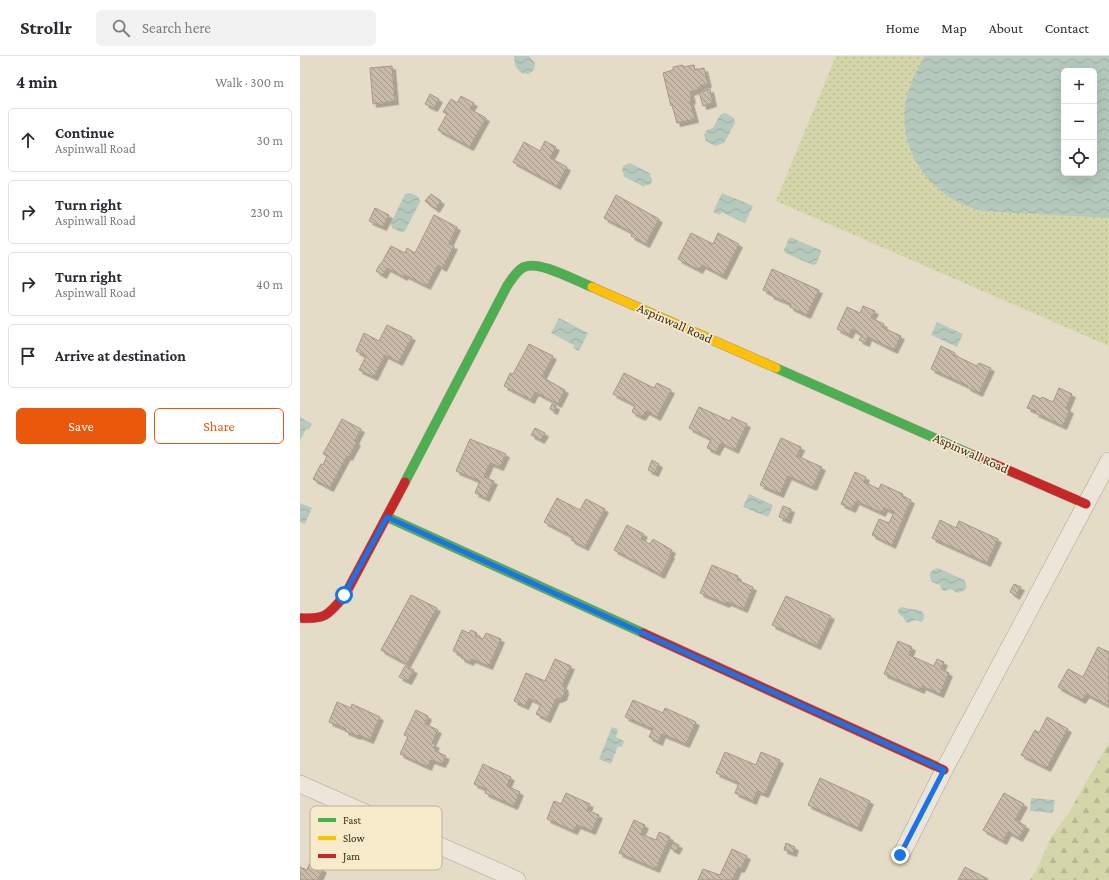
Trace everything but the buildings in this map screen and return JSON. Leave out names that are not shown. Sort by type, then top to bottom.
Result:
[{"type":"street","name":"Aspinwall Road","points":[[300,618],[318,618],[327,615],[333,610],[344,595],[387,517],[507,286],[520,270],[529,265],[550,269],[1086,504]]},
{"type":"street","points":[[900,855],[1109,461]]},
{"type":"street","points":[[387,517],[944,770]]},
{"type":"street","points":[[300,784],[350,806]]},
{"type":"street","points":[[442,847],[517,880]]},
{"type":"green space","points":[[836,56],[1109,56],[1109,346],[776,201]]},
{"type":"green space","points":[[1109,742],[1109,880],[1030,880],[1037,869],[1051,837],[1068,814]]},
{"type":"water","points":[[514,56],[529,56],[535,63],[534,70],[528,74],[522,73],[516,66]]},
{"type":"water","points":[[925,56],[1109,56],[1109,218],[984,211],[965,205],[947,195],[932,183],[920,168],[911,150],[906,132],[904,112],[908,92]]},
{"type":"water","points":[[725,113],[734,118],[735,123],[724,143],[715,146],[706,141],[704,135],[707,130],[713,128],[720,115]]},
{"type":"water","points":[[630,163],[651,174],[650,176],[652,182],[644,187],[623,176],[623,166]]},
{"type":"water","points":[[410,193],[419,197],[420,202],[405,231],[401,232],[392,228],[391,223],[405,194]]},
{"type":"water","points":[[722,193],[753,206],[745,223],[721,212],[720,215],[713,212]]},
{"type":"water","points":[[789,238],[820,250],[821,252],[816,264],[813,265],[785,253],[784,250]]},
{"type":"water","points":[[559,318],[588,333],[579,351],[573,348],[574,345],[551,333]]},
{"type":"water","points":[[937,322],[963,334],[957,347],[931,335]]},
{"type":"water","points":[[300,417],[312,424],[309,430],[306,429],[300,441]]},
{"type":"water","points":[[749,494],[773,505],[768,517],[743,507]]},
{"type":"water","points":[[300,503],[312,508],[305,524],[300,522]]},
{"type":"water","points":[[938,568],[964,580],[966,589],[958,593],[950,589],[945,591],[942,590],[940,585],[932,582],[930,576],[931,571]]},
{"type":"water","points":[[901,607],[920,610],[924,614],[924,619],[921,622],[915,620],[909,623],[906,622],[898,613],[898,610]]},
{"type":"water","points":[[612,727],[618,729],[616,737],[624,741],[622,747],[618,746],[611,764],[599,759]]},
{"type":"water","points":[[1031,798],[1055,800],[1053,813],[1030,811]]},
{"type":"traffic: fast","points":[[405,482],[507,286],[516,273],[524,267],[539,266],[558,272],[592,287]]},
{"type":"traffic: fast","points":[[776,368],[973,455]]},
{"type":"traffic: fast","points":[[387,517],[643,633]]},
{"type":"traffic: slow","points":[[592,287],[776,368]]},
{"type":"traffic: jam","points":[[973,455],[1086,504]]},
{"type":"traffic: jam","points":[[300,618],[321,617],[331,611],[345,595],[405,482]]},
{"type":"traffic: jam","points":[[643,633],[944,770]]},
{"type":"route","points":[[344,595],[387,517],[944,770],[900,855]]}]
